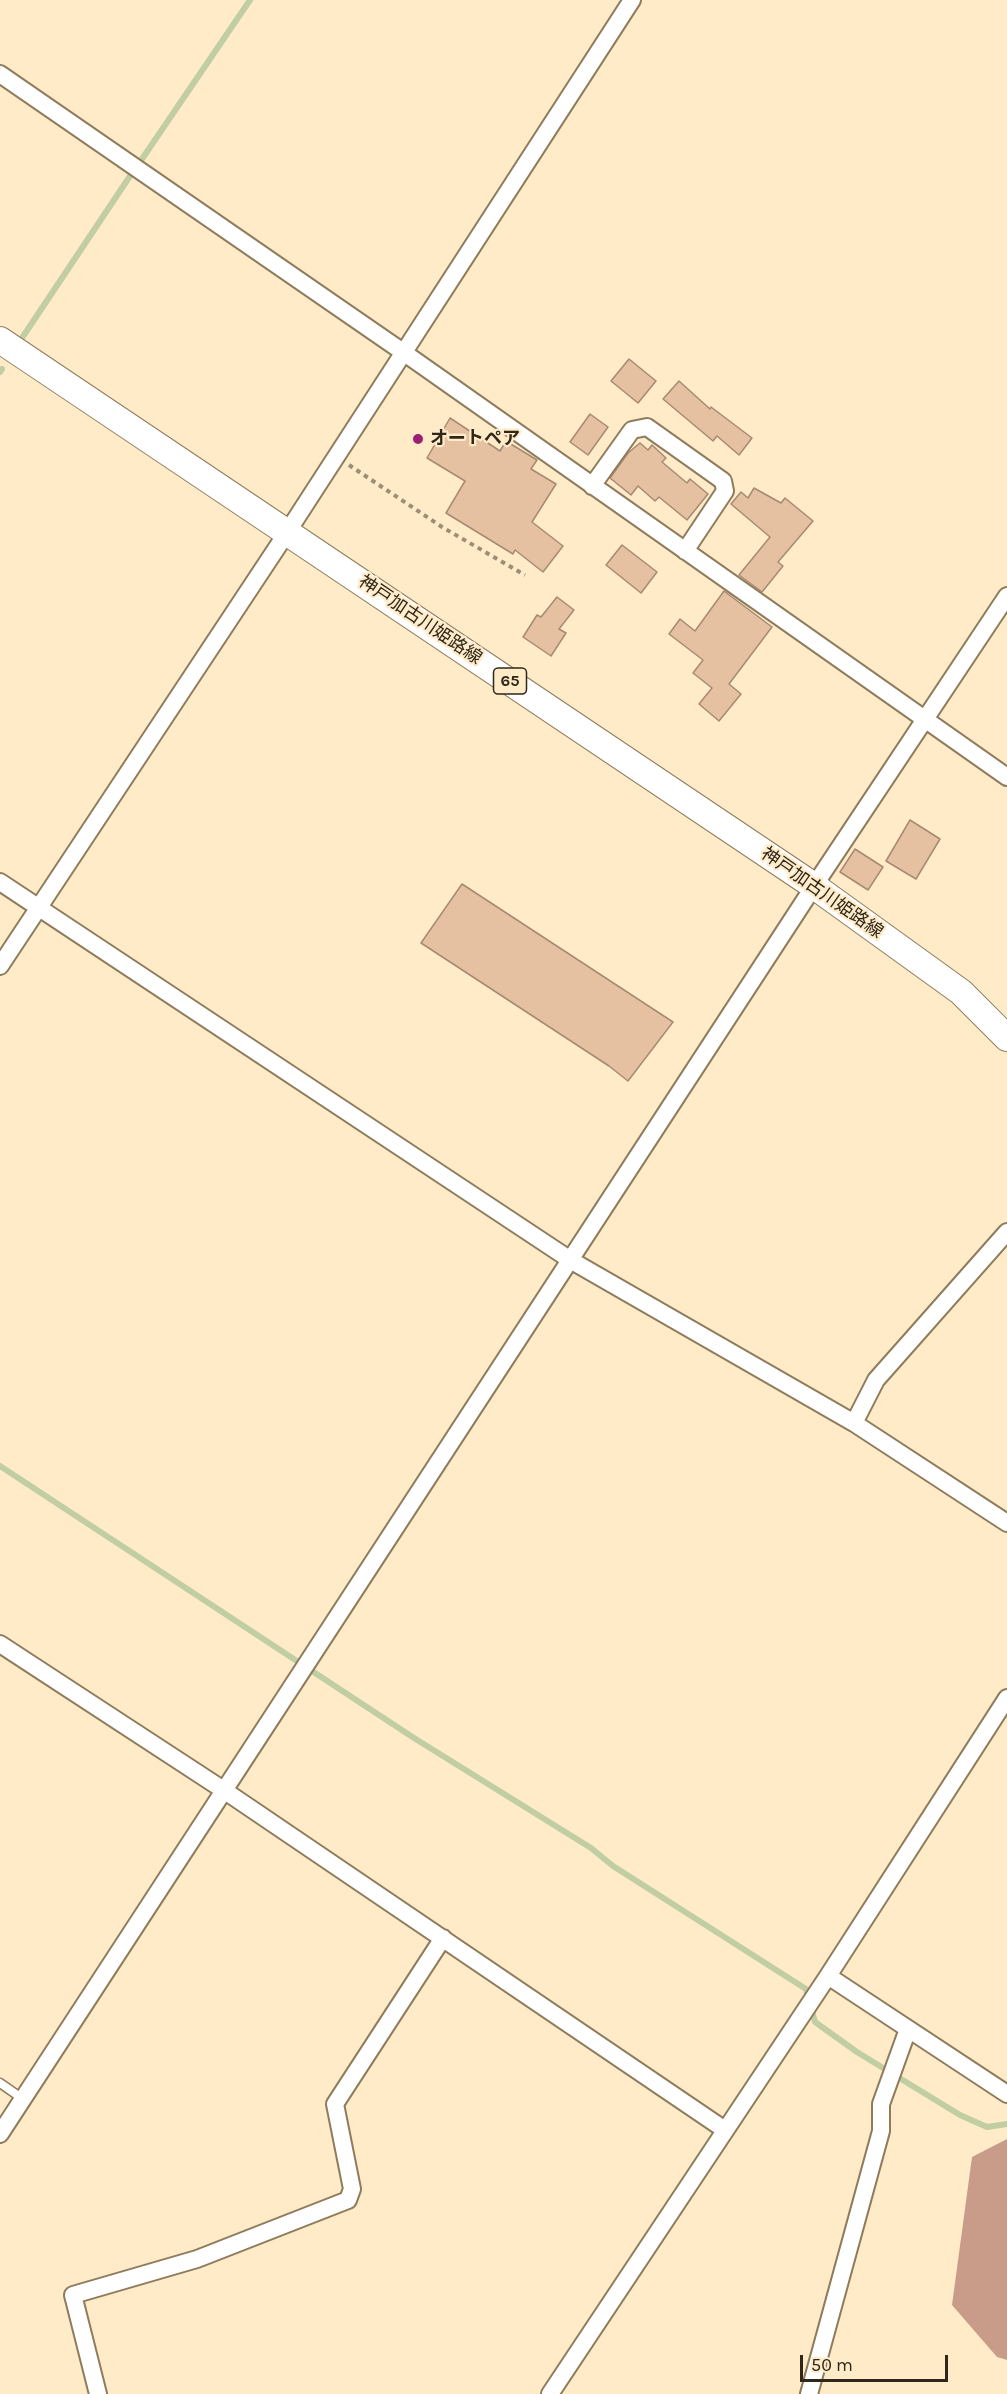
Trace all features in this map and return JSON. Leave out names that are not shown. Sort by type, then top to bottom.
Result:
[{"type":"main road","name":"神戸加古川姫路線","points":[[0,340],[288,531],[814,886],[962,992],[1007,1038]]},
{"type":"street","points":[[0,966],[288,531],[632,0]]},
{"type":"street","points":[[0,74],[403,352],[1007,777]]},
{"type":"street","points":[[592,486],[632,430],[647,427],[723,482],[725,491],[685,551]]},
{"type":"street","points":[[0,2134],[572,1261],[814,886],[1007,596]]},
{"type":"street","points":[[0,882],[572,1261],[854,1424],[1007,1523]]},
{"type":"street","points":[[854,1424],[876,1380],[1007,1232]]},
{"type":"street","points":[[0,1644],[225,1791],[725,2130]]},
{"type":"street","points":[[558,2391],[1007,1698]]},
{"type":"street","points":[[98,2394],[73,2295],[197,2259],[348,2200],[352,2189],[335,2104],[442,1938]]},
{"type":"street","points":[[828,1976],[1007,2094]]},
{"type":"street","points":[[809,2394],[881,2131],[881,2104],[908,2029]]},
{"type":"lane","points":[[0,2083],[23,2098]]},
{"type":"path","points":[[336,456],[442,527],[525,575]]},
{"type":"shaded area","points":[[1007,2139],[1007,2360],[997,2357],[952,2305],[972,2157]]},
{"type":"building","points":[[629,359],[656,381],[638,403],[611,381]]},
{"type":"building","points":[[679,381],[710,409],[711,407],[752,438],[739,455],[717,436],[713,441],[663,399]]},
{"type":"building","points":[[590,414],[608,427],[588,455],[570,442]]},
{"type":"building","points":[[450,418],[500,451],[506,441],[537,460],[531,469],[556,484],[532,522],[563,546],[543,572],[515,550],[513,554],[446,513],[465,481],[427,458]]},
{"type":"building","points":[[640,443],[648,450],[652,445],[666,458],[662,462],[687,483],[690,479],[708,494],[687,520],[659,497],[655,501],[638,486],[631,495],[610,478],[628,453]]},
{"type":"building","points":[[754,488],[781,503],[785,498],[813,521],[778,562],[783,566],[762,592],[739,575],[770,537],[731,504],[741,492],[748,498]]},
{"type":"building","points":[[622,545],[657,572],[641,593],[606,565]]},
{"type":"building","points":[[724,591],[772,627],[729,684],[741,694],[719,721],[699,704],[712,688],[693,673],[703,660],[669,634],[680,619],[695,631]]},
{"type":"building","points":[[557,597],[574,610],[559,629],[566,633],[551,656],[523,637],[537,615],[541,617]]},
{"type":"building","points":[[910,820],[940,839],[916,879],[886,861]]},
{"type":"building","points":[[855,849],[883,867],[868,890],[840,872]]},
{"type":"building","points":[[462,884],[673,1022],[628,1081],[609,1066],[421,943]]},
{"type":"waterway","points":[[140,162],[250,0]]},
{"type":"waterway","points":[[22,338],[130,176]]},
{"type":"waterway","points":[[0,1466],[414,1738],[591,1848],[613,1866],[806,1989],[815,2022],[857,2052],[960,2115],[987,2127],[1007,2124]]},
{"type":"place","name":"オートペア","points":[[418,439]]}]
